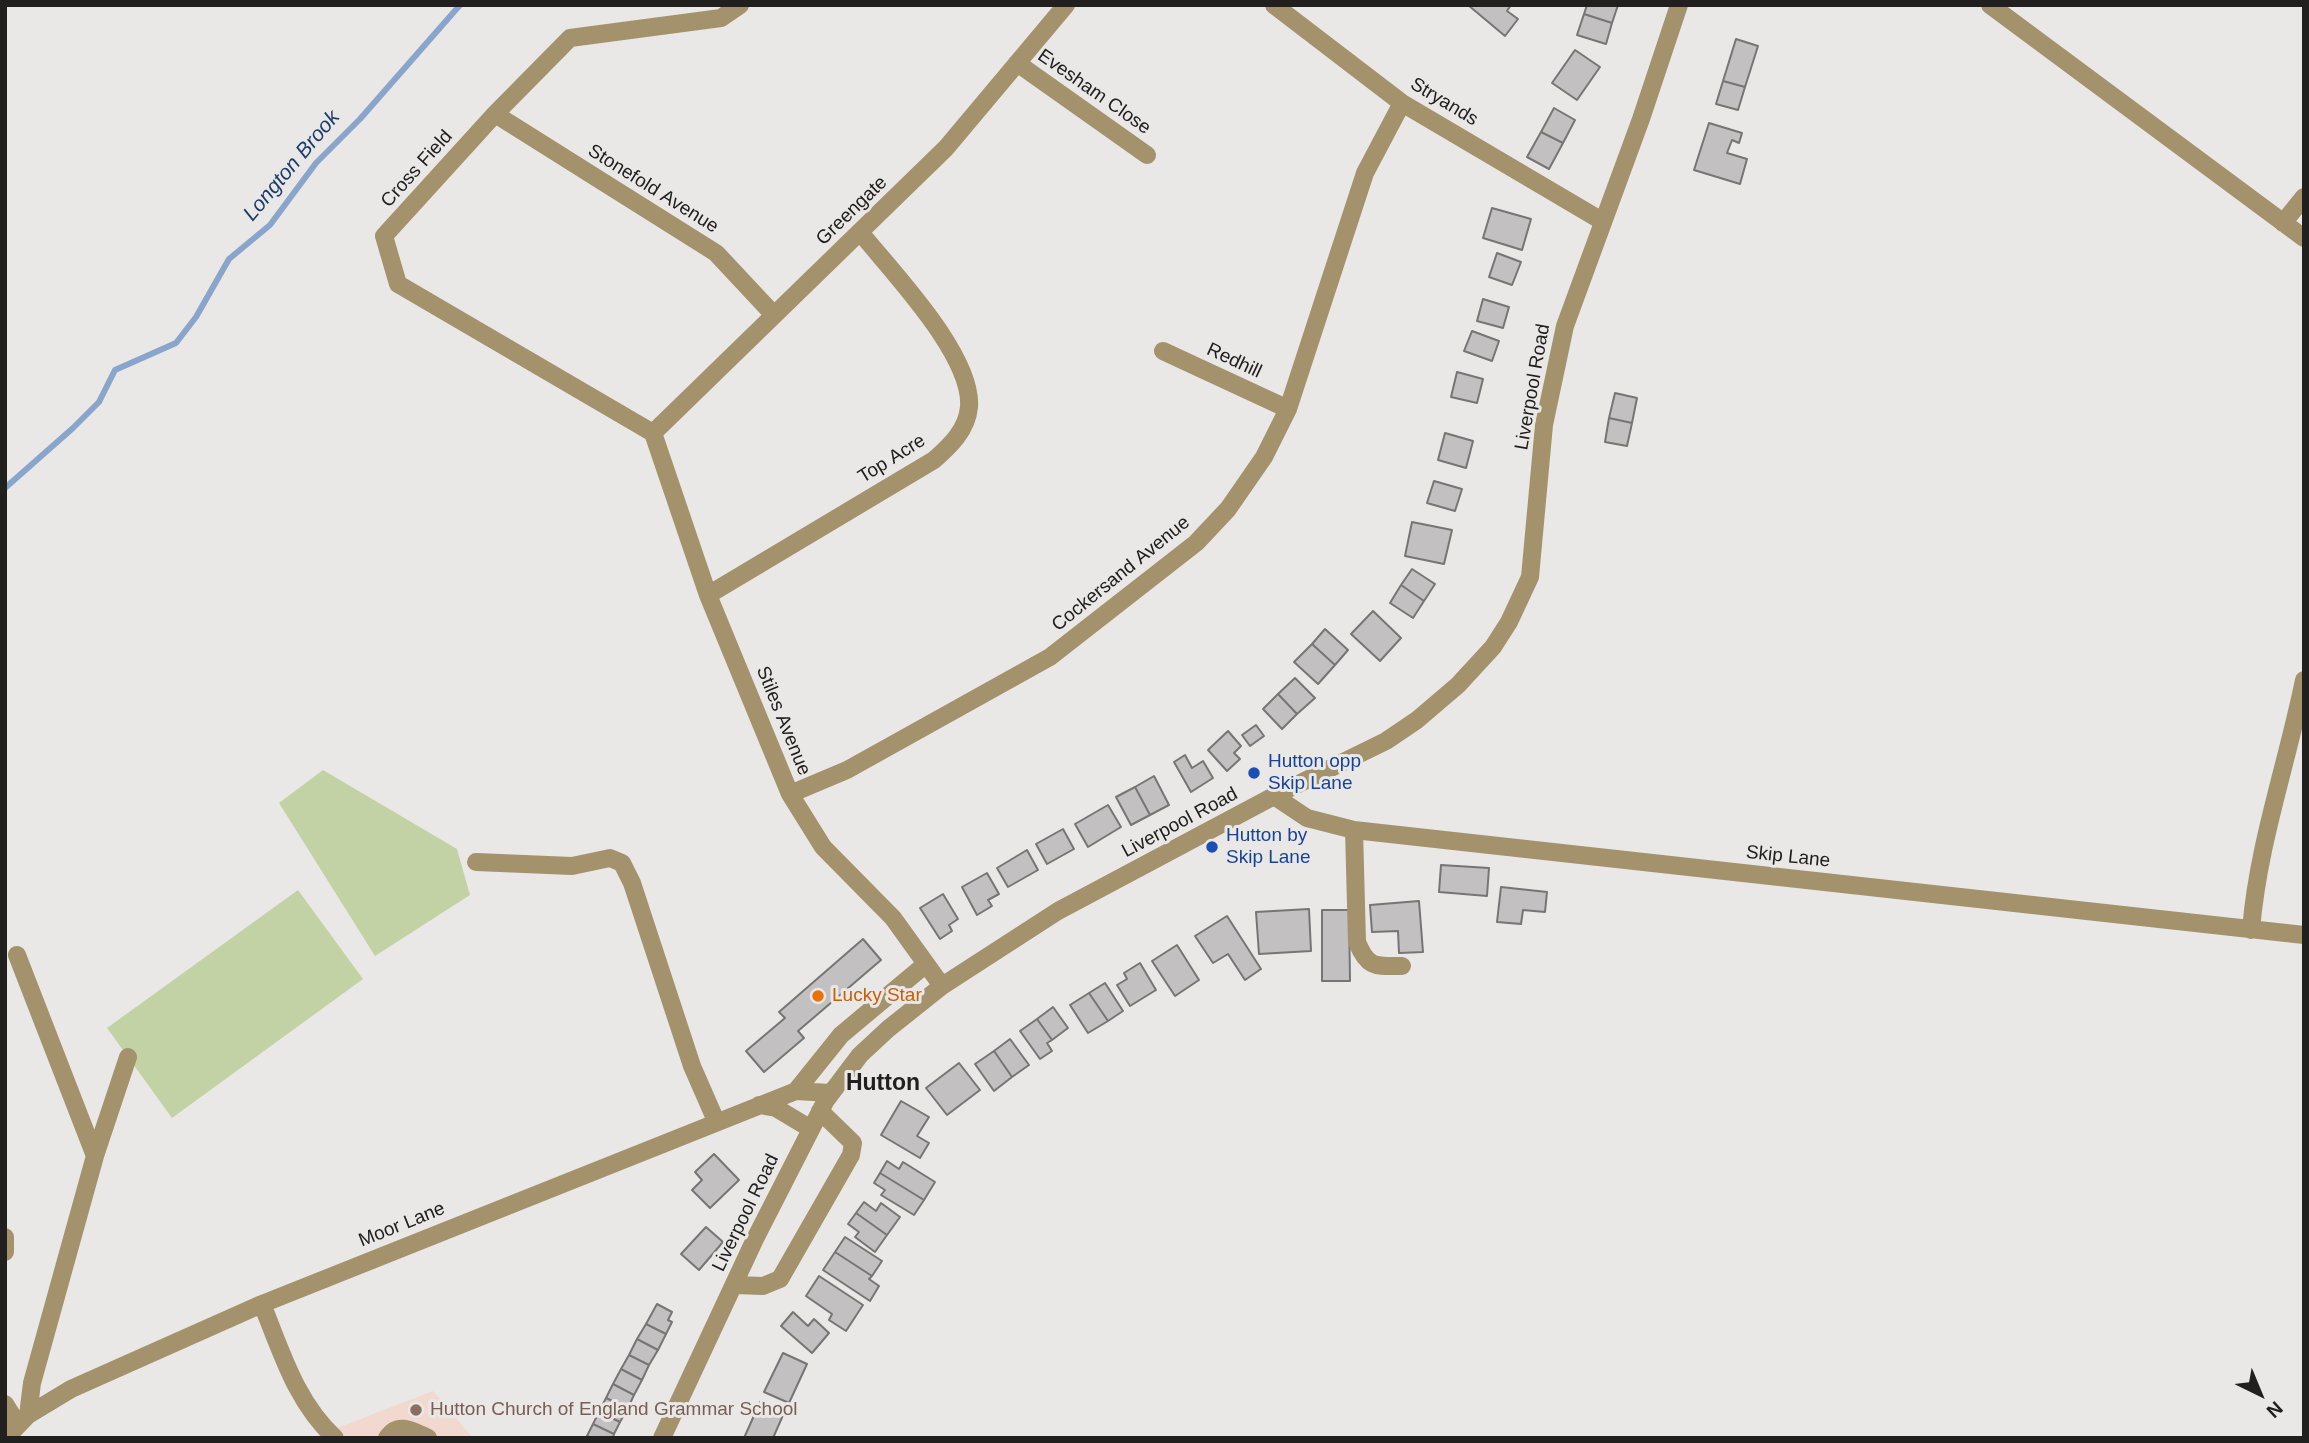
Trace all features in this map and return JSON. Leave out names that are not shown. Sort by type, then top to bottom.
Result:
[{"type":"street","name":"Cross Field","points":[[653,433],[398,284],[384,236],[495,114],[570,38],[722,18],[740,5]]},
{"type":"street","name":"Greengate","points":[[653,433],[946,148],[1066,5]]},
{"type":"street","name":"Stryands","points":[[1274,5],[1402,103],[1602,221]]},
{"type":"street","name":"Liverpool Road","points":[[662,1438],[755,1239],[820,1111],[830,1093],[860,1055],[942,986],[1058,911],[1275,796],[1386,741],[1417,720],[1458,685],[1493,647],[1509,622],[1530,577],[1544,425],[1565,326],[1641,119],[1679,5]]},
{"type":"street","points":[[1990,5],[2304,238]]},
{"type":"street","name":"Evesham Close","points":[[1017,63],[1147,155]]},
{"type":"street","name":"Cockersand Avenue","points":[[790,794],[847,769],[1050,657],[1196,543],[1228,509],[1264,457],[1287,409],[1365,173],[1402,103]]},
{"type":"street","name":"Stonefold Avenue","points":[[495,114],[716,253],[774,316]]},
{"type":"street","points":[[2283,223],[2304,197]]},
{"type":"street","name":"Top Acre","points":[[708,595],[934,460],[955,441],[969,410],[968,383],[939,330],[860,232]]},
{"type":"street","name":"Redhill","points":[[1163,351],[1287,409]]},
{"type":"street","name":"Stiles Avenue","points":[[653,433],[708,595],[790,794],[823,847],[892,918],[942,986]]},
{"type":"street","points":[[2251,930],[2264,840],[2304,680]]},
{"type":"street","name":"Skip Lane","points":[[1275,796],[1307,818],[1354,830],[2304,935]]},
{"type":"street","points":[[1354,830],[1357,942],[1363,957],[1374,966],[1402,966]]},
{"type":"street","points":[[477,862],[572,866],[610,858],[622,863],[632,883],[692,1066],[716,1121]]},
{"type":"street","points":[[17,955],[95,1156]]},
{"type":"street","points":[[796,1091],[841,1035],[926,964]]},
{"type":"street","points":[[17,1426],[32,1383],[95,1156],[128,1057]]},
{"type":"street","name":"Moor Lane","points":[[17,1426],[71,1389],[262,1304],[796,1091],[830,1093]]},
{"type":"street","points":[[759,1105],[775,1108],[811,1129]]},
{"type":"street","points":[[735,1285],[763,1286],[780,1279],[851,1155],[853,1143],[820,1111]]},
{"type":"street","points":[[5,1237],[5,1252]]},
{"type":"street","points":[[262,1304],[296,1387],[317,1421],[335,1438]]},
{"type":"street","points":[[5,1404],[17,1426]]},
{"type":"street","points":[[387,1438],[396,1428],[405,1428],[428,1438]]},
{"type":"shaded area","name":"Hutton Church of England Grammar School","points":[[433,1391],[473,1438],[311,1438]]},
{"type":"green space","points":[[323,770],[457,849],[470,895],[375,956],[279,803]]},
{"type":"green space","points":[[298,890],[363,979],[172,1118],[107,1028]]},
{"type":"building","points":[[1468,5],[1511,5],[1507,11],[1518,19],[1505,36]]},
{"type":"building","points":[[1587,5],[1618,5],[1612,23],[1584,14]]},
{"type":"building","points":[[1584,14],[1612,23],[1606,44],[1577,35]]},
{"type":"building","points":[[1736,39],[1758,46],[1745,87],[1723,81]]},
{"type":"building","points":[[1575,50],[1600,67],[1577,100],[1552,83]]},
{"type":"building","points":[[1723,81],[1745,87],[1738,110],[1716,104]]},
{"type":"building","points":[[1554,108],[1575,120],[1563,143],[1541,132]]},
{"type":"building","points":[[1709,123],[1742,133],[1739,143],[1732,140],[1727,153],[1747,159],[1740,184],[1694,170]]},
{"type":"building","points":[[1541,132],[1563,143],[1549,169],[1527,157]]},
{"type":"building","points":[[1492,208],[1531,219],[1522,250],[1483,238]]},
{"type":"building","points":[[1497,253],[1521,262],[1512,285],[1489,277]]},
{"type":"building","points":[[1483,299],[1509,307],[1503,328],[1477,321]]},
{"type":"building","points":[[1472,331],[1499,341],[1492,361],[1464,351]]},
{"type":"building","points":[[1457,372],[1483,379],[1477,403],[1451,397]]},
{"type":"building","points":[[1615,393],[1637,398],[1632,423],[1609,418]]},
{"type":"building","points":[[1609,418],[1632,423],[1627,446],[1605,442]]},
{"type":"building","points":[[1445,433],[1473,441],[1466,468],[1438,460]]},
{"type":"building","points":[[1434,481],[1462,489],[1455,511],[1427,503]]},
{"type":"building","points":[[1412,522],[1452,530],[1444,564],[1405,556]]},
{"type":"building","points":[[1412,569],[1435,584],[1424,601],[1401,585]]},
{"type":"building","points":[[1401,585],[1424,601],[1413,618],[1390,603]]},
{"type":"building","points":[[1373,611],[1401,638],[1380,661],[1351,634]]},
{"type":"building","points":[[1325,629],[1348,650],[1335,665],[1312,644]]},
{"type":"building","points":[[1312,644],[1335,665],[1318,684],[1294,662]]},
{"type":"building","points":[[1295,678],[1315,698],[1297,714],[1278,694]]},
{"type":"building","points":[[1278,694],[1297,714],[1282,729],[1263,709]]},
{"type":"building","points":[[1256,725],[1264,736],[1250,746],[1242,735]]},
{"type":"building","points":[[1228,731],[1241,746],[1234,753],[1240,759],[1227,771],[1208,750]]},
{"type":"building","points":[[1185,755],[1192,768],[1203,761],[1213,778],[1191,792],[1174,762]]},
{"type":"building","points":[[1154,776],[1169,805],[1150,815],[1135,787]]},
{"type":"building","points":[[1135,787],[1150,815],[1131,825],[1116,797]]},
{"type":"building","points":[[1108,805],[1121,827],[1088,847],[1075,824]]},
{"type":"building","points":[[1063,829],[1074,849],[1047,864],[1036,844]]},
{"type":"building","points":[[1027,850],[1038,870],[1008,887],[997,868]]},
{"type":"building","points":[[1441,865],[1489,868],[1487,896],[1439,892]]},
{"type":"building","points":[[987,873],[999,894],[988,900],[992,906],[977,915],[962,887]]},
{"type":"building","points":[[1501,887],[1547,892],[1545,912],[1523,910],[1521,924],[1497,922]]},
{"type":"building","points":[[943,894],[958,919],[949,925],[952,931],[940,939],[920,908]]},
{"type":"building","points":[[1419,901],[1423,952],[1399,953],[1398,931],[1372,932],[1370,905]]},
{"type":"building","points":[[1309,909],[1311,951],[1259,954],[1256,912]]},
{"type":"building","points":[[1322,910],[1349,910],[1350,981],[1322,981]]},
{"type":"building","points":[[1227,916],[1261,969],[1245,980],[1228,954],[1213,963],[1195,936]]},
{"type":"building","points":[[863,939],[881,960],[798,1031],[804,1038],[764,1072],[746,1051],[785,1018],[779,1012]]},
{"type":"building","points":[[1177,945],[1199,980],[1175,996],[1152,961]]},
{"type":"building","points":[[1140,963],[1156,990],[1130,1006],[1117,985],[1127,979],[1124,973]]},
{"type":"building","points":[[1105,983],[1123,1011],[1108,1021],[1089,993]]},
{"type":"building","points":[[1089,993],[1108,1021],[1088,1033],[1070,1005]]},
{"type":"building","points":[[1053,1007],[1068,1028],[1052,1040],[1037,1019]]},
{"type":"building","points":[[1037,1019],[1052,1040],[1047,1043],[1052,1051],[1040,1059],[1020,1031]]},
{"type":"building","points":[[1010,1039],[1029,1065],[1012,1077],[994,1051]]},
{"type":"building","points":[[994,1051],[1012,1077],[994,1091],[975,1064]]},
{"type":"building","points":[[959,1063],[980,1090],[947,1115],[926,1088]]},
{"type":"building","points":[[901,1101],[929,1117],[917,1136],[929,1143],[920,1158],[881,1135]]},
{"type":"building","points":[[714,1154],[739,1180],[710,1208],[692,1190],[702,1180],[695,1172]]},
{"type":"building","points":[[887,1161],[899,1169],[903,1162],[935,1182],[924,1200],[880,1173]]},
{"type":"building","points":[[880,1173],[924,1200],[914,1215],[881,1195],[885,1190],[874,1183]]},
{"type":"building","points":[[864,1202],[876,1211],[881,1203],[900,1217],[887,1235],[856,1213]]},
{"type":"building","points":[[856,1213],[887,1235],[875,1252],[855,1237],[859,1232],[848,1224]]},
{"type":"building","points":[[706,1227],[723,1242],[699,1270],[681,1254]]},
{"type":"building","points":[[845,1237],[882,1261],[872,1276],[835,1252]]},
{"type":"building","points":[[835,1252],[872,1276],[869,1279],[879,1286],[870,1301],[823,1270]]},
{"type":"building","points":[[819,1276],[863,1305],[846,1331],[829,1320],[832,1314],[806,1296]]},
{"type":"building","points":[[657,1304],[672,1312],[668,1320],[672,1322],[666,1334],[646,1324]]},
{"type":"building","points":[[793,1312],[808,1326],[814,1319],[829,1333],[812,1353],[781,1326]]},
{"type":"building","points":[[646,1324],[666,1334],[658,1350],[637,1339]]},
{"type":"building","points":[[637,1339],[658,1350],[649,1365],[629,1355]]},
{"type":"building","points":[[783,1353],[807,1364],[789,1403],[764,1392]]},
{"type":"building","points":[[629,1355],[649,1365],[642,1380],[621,1369]]},
{"type":"building","points":[[621,1369],[642,1380],[634,1395],[613,1384]]},
{"type":"building","points":[[613,1384],[634,1395],[628,1408],[606,1398]]},
{"type":"building","points":[[606,1398],[628,1408],[620,1422],[599,1412]]},
{"type":"building","points":[[760,1402],[784,1413],[773,1438],[744,1438]]},
{"type":"building","points":[[599,1412],[620,1422],[614,1434],[593,1424]]},
{"type":"building","points":[[593,1424],[614,1434],[613,1438],[587,1436]]},
{"type":"waterway","name":"Longton Brook","points":[[5,488],[99,402],[115,370],[176,343],[196,317],[229,259],[270,225],[316,163],[360,119],[460,5]]},
{"type":"place","name":"Hutton opp Skip Lane","points":[[1254,773]]},
{"type":"place","name":"Hutton by Skip Lane","points":[[1212,847]]},
{"type":"place","name":"Lucky Star","points":[[818,996]]},
{"type":"place","name":"Hutton Church of England Grammar School","points":[[416,1410]]},
{"type":"district","name":"Hutton","points":[[883,1084]]}]
